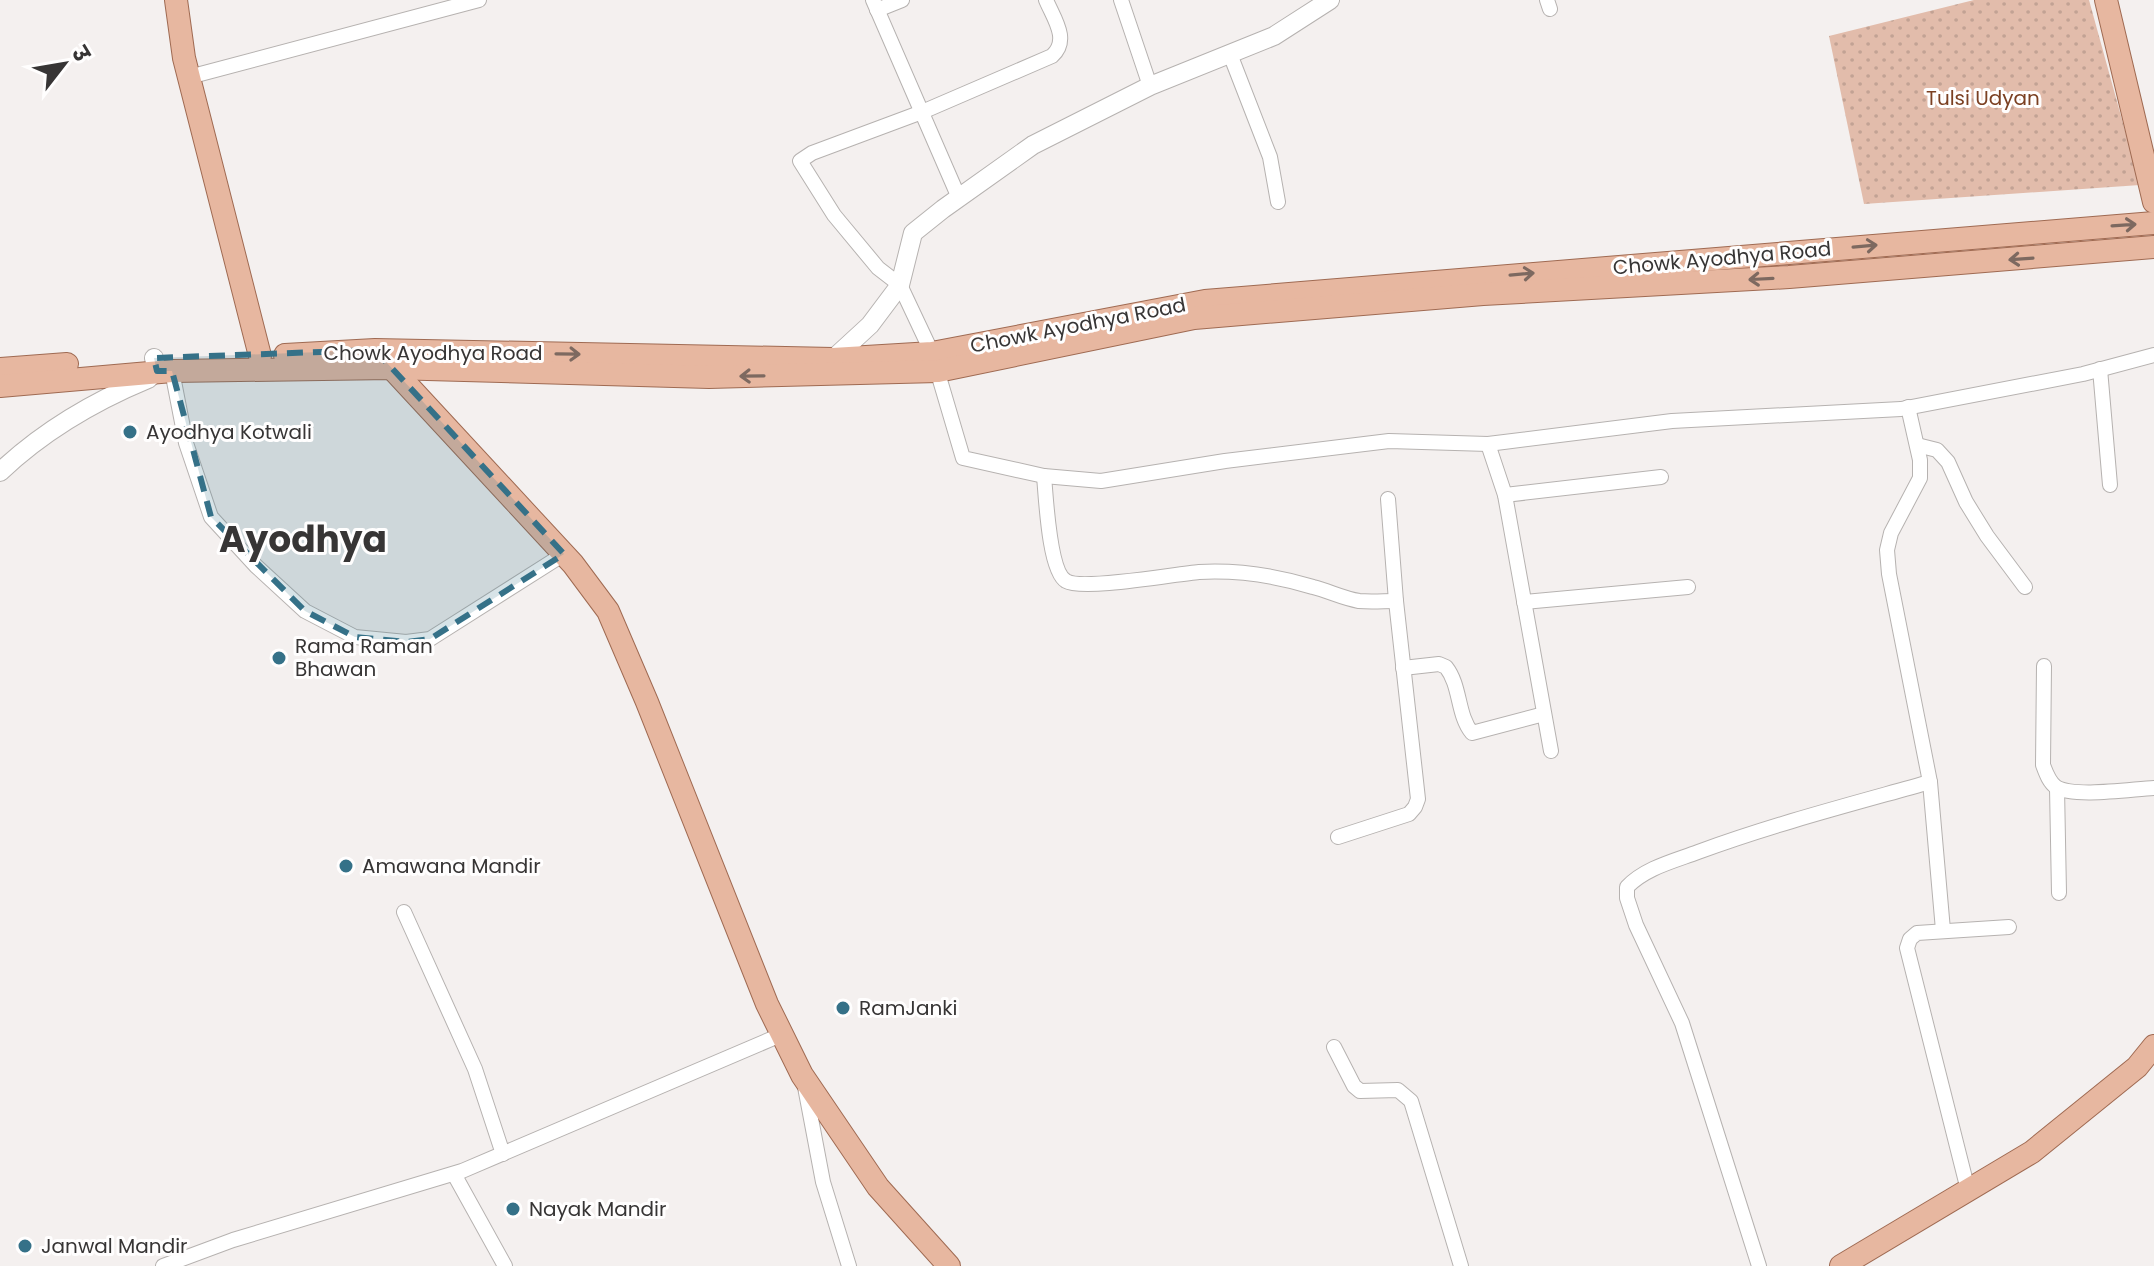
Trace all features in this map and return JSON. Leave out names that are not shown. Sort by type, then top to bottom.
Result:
[{"type":"main road","points":[[176,0],[189,77],[260,356]]},
{"type":"main road","points":[[2106,0],[2154,202]]},
{"type":"main road","name":"Chowk Ayodhya Road","points":[[0,369],[161,366],[260,356],[375,350],[935,362],[1205,301],[2154,223]]},
{"type":"main road","points":[[0,386],[161,366],[391,368],[709,377],[935,362],[1194,318],[1483,294],[1789,277],[2154,247]]},
{"type":"main road","points":[[375,350],[564,554],[608,611],[767,1004],[802,1075],[878,1187],[949,1266]]},
{"type":"main road","points":[[1841,1266],[2032,1152],[2137,1067],[2154,1046]]},
{"type":"street","points":[[189,77],[479,0]]},
{"type":"street","points":[[902,0],[875,5],[959,198]]},
{"type":"street","points":[[1046,0],[1062,38],[1052,56],[922,112],[812,153],[800,161],[834,215],[878,268],[900,285],[935,362],[963,458],[1044,476],[1101,481],[1225,461],[1389,441],[1488,444],[1672,421],[1908,407],[2100,369],[2154,355]]},
{"type":"street","points":[[1121,0],[1150,86]]},
{"type":"street","points":[[833,359],[870,325],[900,285],[913,233],[959,198],[1033,145],[1150,86],[1274,36],[1330,0]]},
{"type":"street","points":[[1230,54],[1270,157],[1278,202]]},
{"type":"street","points":[[0,472],[20,453],[65,422],[148,379],[161,366],[211,517],[256,566],[305,611],[355,637],[406,642],[430,639],[564,554]]},
{"type":"street","points":[[2100,369],[2110,485]]},
{"type":"street","points":[[1908,407],[1920,460],[1920,478],[1891,533],[1887,550],[1889,574],[1930,782],[1943,930]]},
{"type":"street","points":[[1488,444],[1505,495],[1551,751]]},
{"type":"street","points":[[1917,445],[1937,450],[1948,462],[1973,514],[2025,587]]},
{"type":"street","points":[[1044,476],[1049,535],[1064,581],[1075,584],[1233,570],[1314,587],[1335,596],[1362,601],[1396,601]]},
{"type":"street","points":[[1505,495],[1661,477]]},
{"type":"street","points":[[1338,837],[1409,814],[1418,799],[1388,499]]},
{"type":"street","points":[[1524,602],[1688,587]]},
{"type":"street","points":[[1403,668],[1439,664],[1446,667],[1472,733],[1544,714]]},
{"type":"street","points":[[2044,666],[2043,765],[2048,778],[2057,788],[2072,792],[2154,788]]},
{"type":"street","points":[[1759,1266],[1682,1023],[1636,925],[1627,898],[1627,887],[1650,870],[1753,832],[1930,782]]},
{"type":"street","points":[[2057,788],[2059,893]]},
{"type":"street","points":[[404,912],[475,1069],[503,1154]]},
{"type":"street","points":[[1968,1190],[1907,948],[1910,939],[1917,933],[2009,927]]},
{"type":"street","points":[[163,1266],[233,1240],[454,1174],[783,1034]]},
{"type":"street","points":[[1334,1047],[1354,1086],[1360,1091],[1398,1090],[1411,1101],[1461,1266]]},
{"type":"street","points":[[802,1075],[823,1182],[849,1266]]},
{"type":"street","points":[[454,1174],[505,1266]]},
{"type":"highlighted area","points":[[375,350],[564,554],[430,639],[406,642],[355,637],[305,611],[211,517],[172,371],[157,371],[154,358]]},
{"type":"green space","name":"Tulsi Udyan","points":[[1974,0],[2089,0],[2140,185],[1864,204],[1829,36]]},
{"type":"place","name":"Ayodhya Kotwali","points":[[130,432]]},
{"type":"place","name":"Rama Raman Bhawan","points":[[279,658]]},
{"type":"place","name":"Amawana Mandir","points":[[346,866]]},
{"type":"place","name":"RamJanki","points":[[843,1008]]},
{"type":"place","name":"Nayak Mandir","points":[[513,1209]]},
{"type":"place","name":"Janwal Mandir","points":[[25,1246]]},
{"type":"district","name":"Ayodhya","points":[[303,539]]}]
